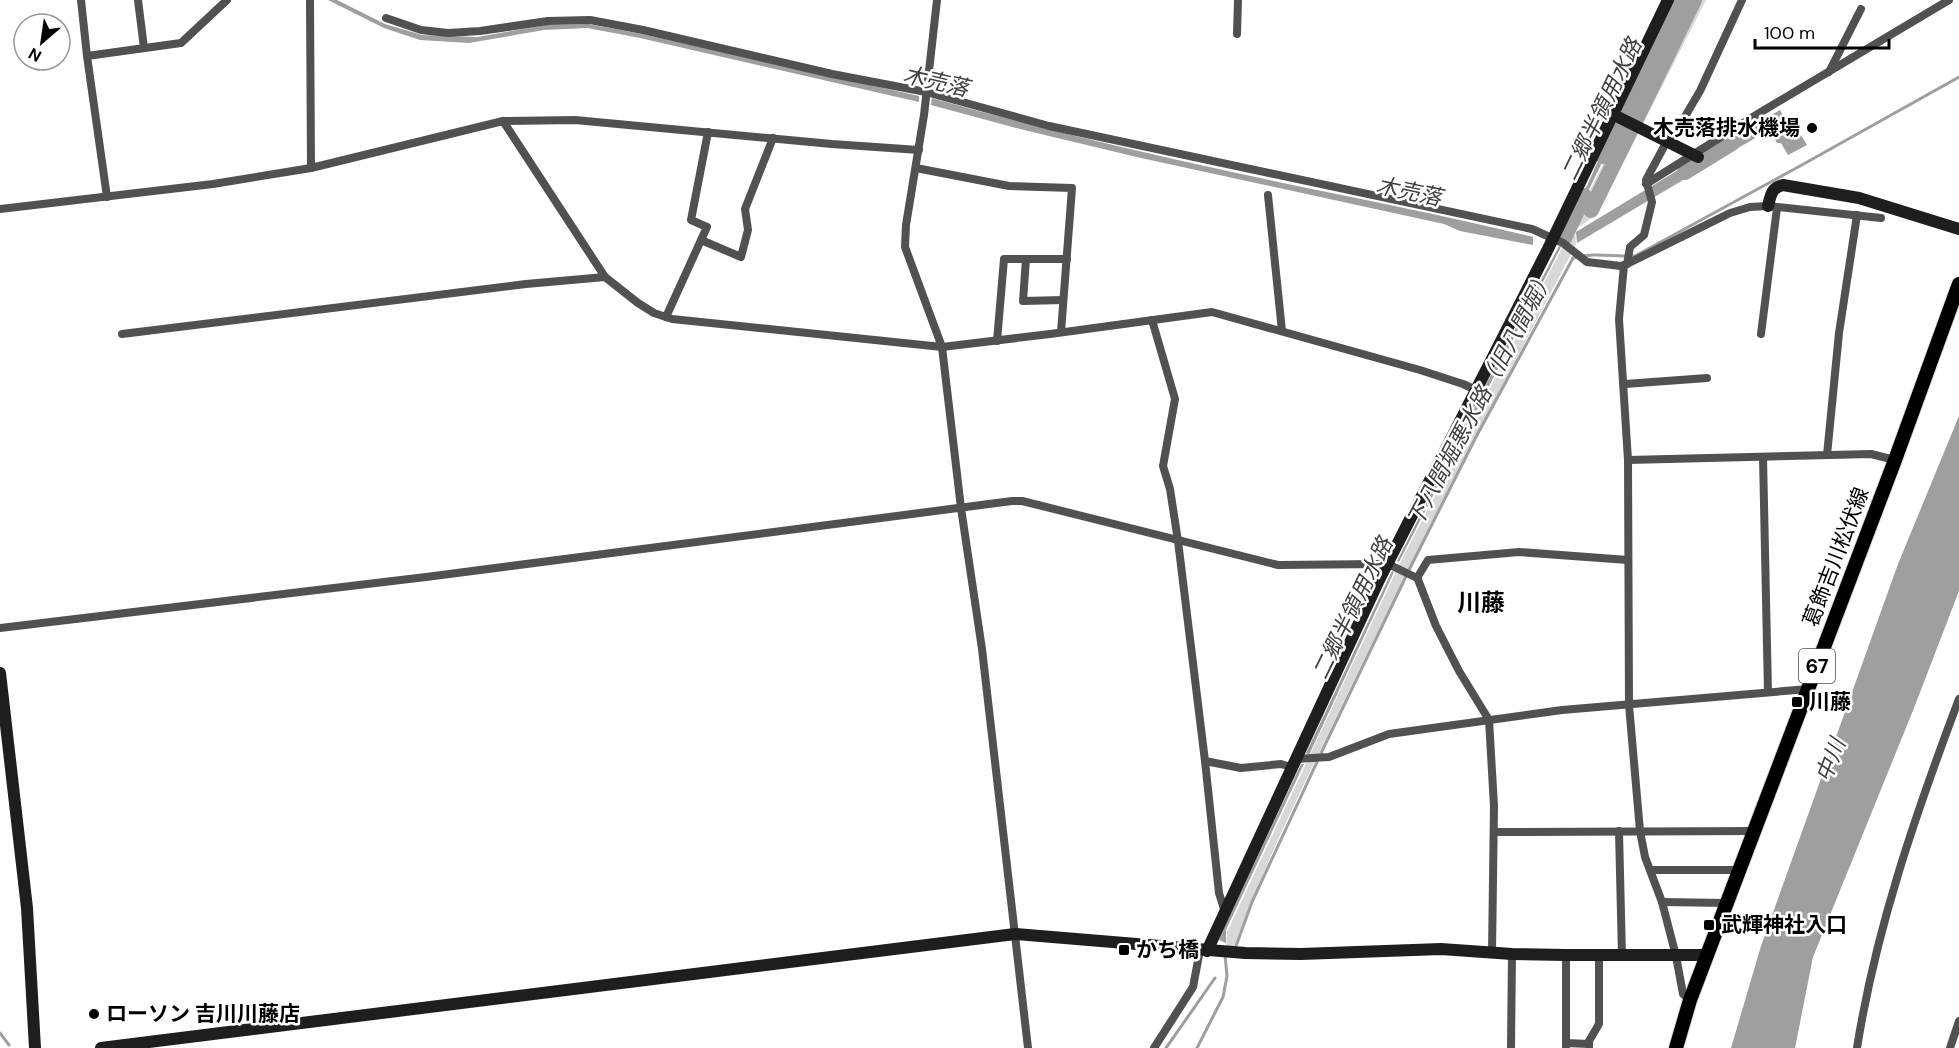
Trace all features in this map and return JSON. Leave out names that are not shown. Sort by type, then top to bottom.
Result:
[{"type":"main road","name":"葛飾吉川松伏線","points":[[1676,1048],[1690,1000],[1895,460],[1959,284]]},
{"type":"street","points":[[81,0],[107,197]]},
{"type":"street","points":[[138,0],[144,48]]},
{"type":"street","points":[[87,56],[181,43],[227,0]]},
{"type":"street","points":[[310,0],[311,168]]},
{"type":"street","points":[[937,0],[924,115],[906,225],[905,247],[942,347],[961,508],[982,649],[1028,1048]]},
{"type":"street","points":[[1237,34],[1238,0]]},
{"type":"street","points":[[1154,1048],[1193,987],[1224,909],[1302,761],[1476,390],[1558,240],[1618,117],[1668,0]]},
{"type":"street","points":[[1690,1000],[1683,994],[1662,902],[1650,870],[1640,831],[1629,705],[1628,460],[1625,384],[1619,319],[1625,265],[1630,247],[1644,235],[1652,202],[1646,180],[1700,91],[1742,0]]},
{"type":"street","points":[[1646,183],[1696,156],[1761,112],[1949,0]]},
{"type":"street","points":[[1829,72],[1861,9]]},
{"type":"street","points":[[386,18],[421,30],[448,33],[480,31],[548,21],[590,20],[643,30],[832,74],[926,92],[1049,126],[1532,229],[1558,240],[1587,262],[1625,265],[1730,213],[1750,207],[1772,207],[1881,218]]},
{"type":"street","points":[[1618,117],[1696,156]]},
{"type":"street","points":[[0,209],[213,184],[311,168],[503,121],[575,120],[919,150]]},
{"type":"street","points":[[503,121],[605,278],[638,303],[666,317],[782,332],[942,347],[1212,312],[1420,370],[1476,390]]},
{"type":"street","points":[[666,317],[707,227],[691,220],[708,132]]},
{"type":"street","points":[[701,240],[741,257],[748,230],[745,209],[773,138]]},
{"type":"street","points":[[916,168],[1009,186],[1072,188],[1061,332]]},
{"type":"street","points":[[1761,334],[1772,191],[1783,185],[1859,198],[1959,229]]},
{"type":"street","points":[[1268,195],[1282,331]]},
{"type":"street","points":[[1827,455],[1839,333],[1857,215]]},
{"type":"street","points":[[997,340],[1004,259],[1066,259]]},
{"type":"street","points":[[1026,259],[1023,301],[1063,300]]},
{"type":"street","points":[[122,334],[526,284],[605,278]]},
{"type":"street","points":[[1152,320],[1175,399],[1163,466],[1170,489],[1178,541],[1219,893],[1224,909]]},
{"type":"street","points":[[1625,384],[1707,378]]},
{"type":"street","points":[[1628,460],[1871,454],[1895,460]]},
{"type":"street","points":[[1763,457],[1768,692]]},
{"type":"street","points":[[0,628],[1022,501],[1278,565],[1380,564],[1417,577],[1436,626],[1459,672],[1489,720],[1494,832],[1492,953]]},
{"type":"street","points":[[1417,577],[1428,560],[1519,552],[1628,560]]},
{"type":"street","points":[[0,673],[27,908],[35,1048]]},
{"type":"street","points":[[1205,761],[1241,768],[1281,764],[1329,757],[1389,734],[1562,710],[1808,689]]},
{"type":"street","points":[[1857,1048],[1865,1000],[1888,904],[1959,699]]},
{"type":"street","points":[[1619,831],[1622,956]]},
{"type":"street","points":[[1494,832],[1755,831]]},
{"type":"street","points":[[1650,870],[1739,870]]},
{"type":"street","points":[[1662,902],[1726,903]]},
{"type":"street","points":[[101,1048],[1015,934],[1238,953],[1301,954],[1441,949],[1512,954],[1599,956],[1708,955]]},
{"type":"street","points":[[1511,1048],[1512,954]]},
{"type":"street","points":[[1566,955],[1566,1046],[1589,1046],[1599,1024],[1599,956]]},
{"type":"street","points":[[1950,1048],[1959,1021]]},
{"type":"shaded area","points":[[1683,0],[1706,0],[1597,214],[1575,230],[1576,244],[1370,647],[1272,854],[1234,947],[1226,947],[1227,932],[1399,565],[1559,254]]},
{"type":"water","points":[[328,0],[337,0],[385,24],[422,35],[477,37],[546,25],[588,24],[919,96],[919,102],[587,28],[544,30],[469,43],[420,40],[384,28]]},
{"type":"water","points":[[932,98],[1156,155],[1533,237],[1533,245],[1460,231],[1444,224],[1024,130],[931,105]]},
{"type":"water","points":[[1780,110],[1789,125],[1796,127],[1807,145],[1788,155],[1769,130],[1721,158],[1712,153],[1712,150]]},
{"type":"water","points":[[1609,136],[1614,138],[1576,216],[1574,215]]},
{"type":"water","points":[[1693,161],[1705,167],[1577,243],[1576,232]]},
{"type":"water","points":[[1559,246],[1561,247],[1485,394],[1482,392]]},
{"type":"water","points":[[1480,397],[1483,398],[1399,562],[1397,561]]},
{"type":"water","name":"中川","points":[[1959,416],[1959,591],[1813,957],[1795,1048],[1731,1048],[1761,946],[1898,564]]},
{"type":"water","points":[[1392,571],[1394,572],[1309,755],[1306,753]]},
{"type":"water","points":[[1301,764],[1304,764],[1226,930],[1226,943],[1219,940],[1224,928]]},
{"type":"waterway","name":"二郷半領用水路","points":[[1603,156],[1678,0]]},
{"type":"waterway","points":[[1637,117],[1694,0]]},
{"type":"waterway","name":"下八間堀悪水路（旧八間堀）","points":[[1236,946],[1252,902],[1411,566],[1476,437],[1573,258],[1596,255],[1635,256],[1959,77]]},
{"type":"waterway","points":[[1591,210],[1630,131]]},
{"type":"waterway","name":"木売落","points":[[1685,172],[1732,143]]},
{"type":"waterway","name":"二郷半領用水路","points":[[1564,238],[1584,196]]},
{"type":"waterway","points":[[1197,1048],[1223,997],[1227,976],[1225,955]]},
{"type":"waterway","name":"下八間堀悪水路（旧八間堀）","points":[[1166,1048],[1215,978]]},
{"type":"waterway","points":[[0,1033],[9,1045]]},
{"type":"place","name":"木売落排水機場","points":[[1812,128]]},
{"type":"place","name":"川藤","points":[[1797,702]]},
{"type":"place","name":"武輝神社入口","points":[[1709,925]]},
{"type":"place","name":"かち橋","points":[[1124,950]]},
{"type":"place","name":"ローソン 吉川川藤店","points":[[94,1014]]},
{"type":"district","name":"川藤","points":[[1481,603]]}]
